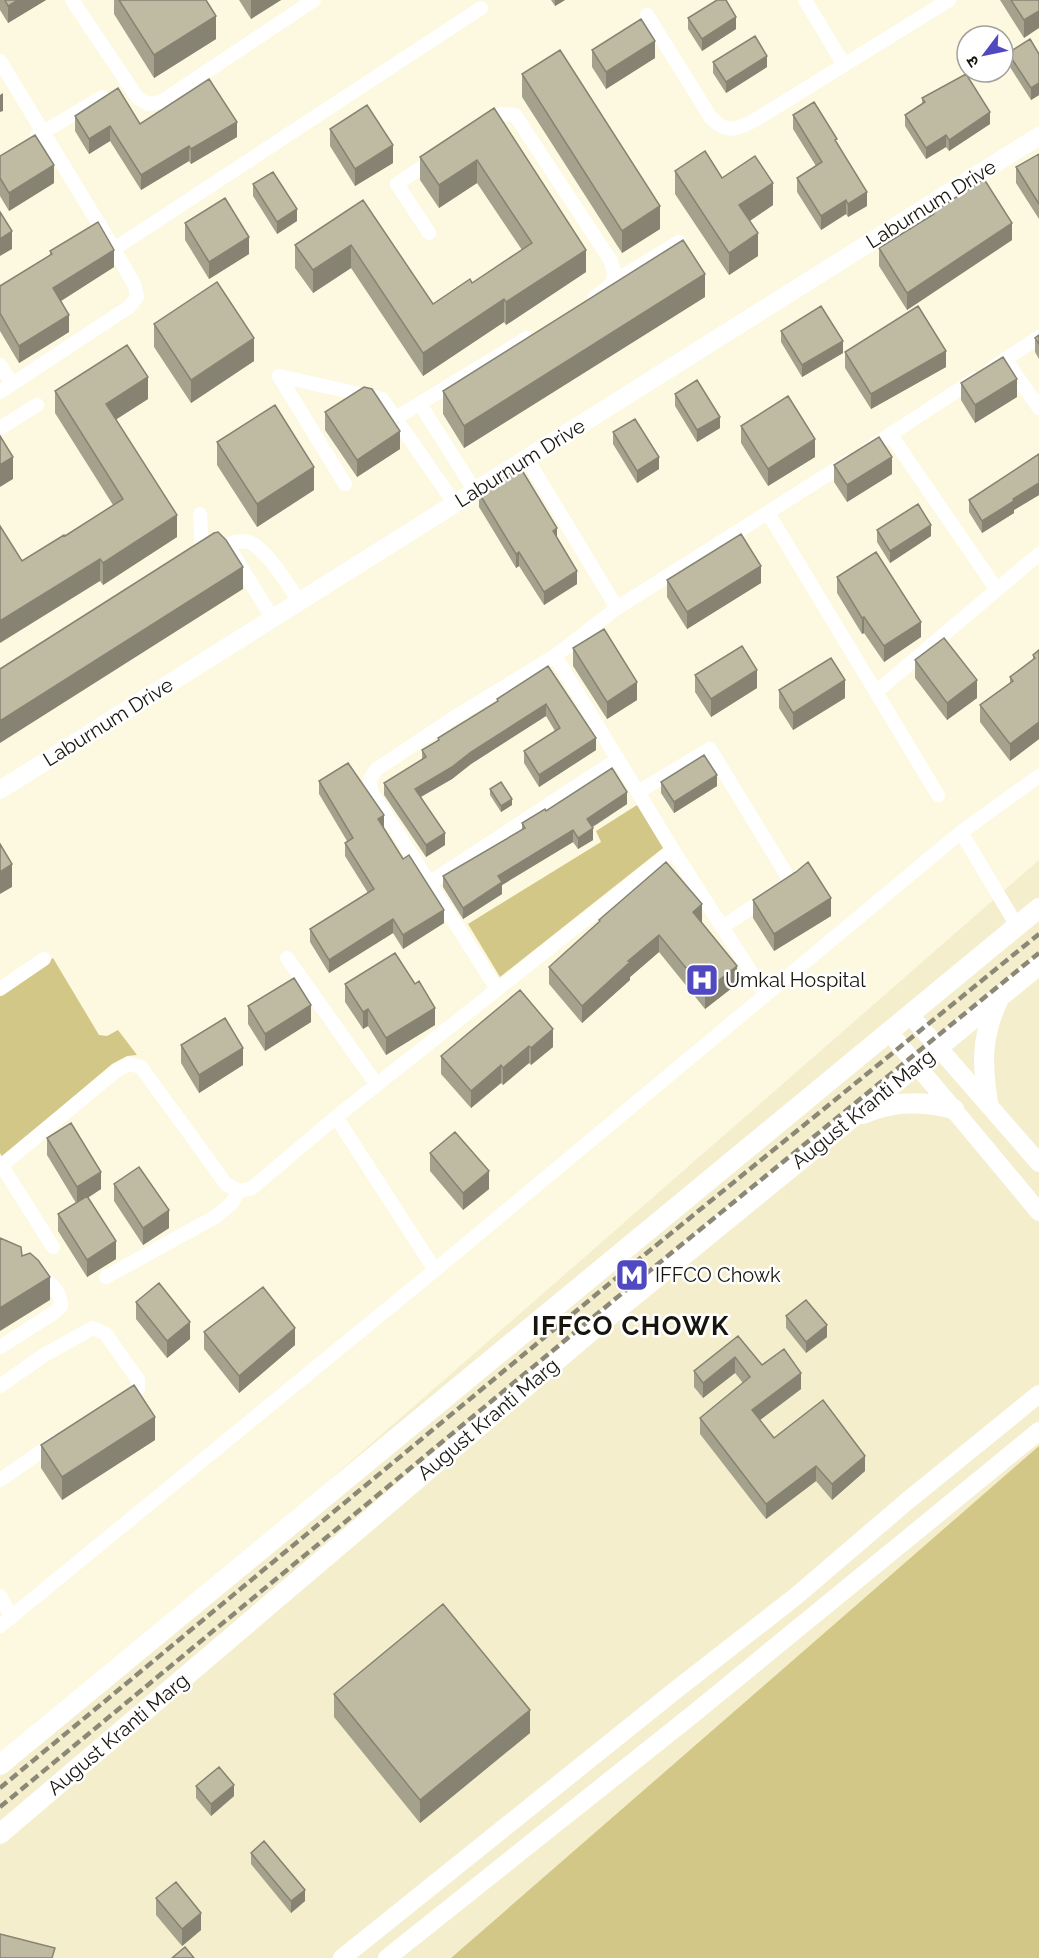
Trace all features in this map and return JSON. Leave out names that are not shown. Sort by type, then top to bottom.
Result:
[{"type":"main road","points":[[0,1765],[1039,908]]},
{"type":"main road","name":"August Kranti Marg","points":[[0,1834],[602,1322],[1039,965]]},
{"type":"main road","points":[[988,1103],[982,1067],[985,1036],[989,1019],[1001,996]]},
{"type":"main road","points":[[847,1121],[875,1108],[904,1102],[930,1103],[954,1109]]},
{"type":"street","points":[[72,0],[137,97],[148,104],[161,102],[314,0]]},
{"type":"street","points":[[805,0],[844,65]]},
{"type":"street","points":[[647,15],[711,118],[720,127],[730,130],[755,120],[949,0]]},
{"type":"street","points":[[114,249],[481,8]]},
{"type":"street","points":[[0,61],[114,249],[135,286],[137,297],[129,307],[6,388],[0,365]]},
{"type":"street","points":[[26,143],[102,97]]},
{"type":"street","points":[[473,133],[501,114],[515,116],[612,261],[615,272],[613,282]]},
{"type":"street","name":"Laburnum Drive","points":[[0,790],[1039,136]]},
{"type":"street","points":[[429,233],[397,184],[444,152]]},
{"type":"street","points":[[586,302],[613,282],[679,242]]},
{"type":"street","points":[[396,418],[537,332]]},
{"type":"street","points":[[497,989],[371,790],[370,779],[377,769],[455,717],[555,656],[617,608],[1039,337]]},
{"type":"street","points":[[1005,359],[1039,408]]},
{"type":"street","points":[[345,484],[279,376],[382,399],[455,504]]},
{"type":"street","points":[[420,404],[475,491]]},
{"type":"street","points":[[0,428],[37,405]]},
{"type":"street","points":[[890,434],[997,590]]},
{"type":"street","points":[[527,459],[617,608]]},
{"type":"street","points":[[768,513],[938,795]]},
{"type":"street","points":[[200,514],[197,553],[238,541],[250,542],[269,558],[300,602]]},
{"type":"street","points":[[221,546],[232,553],[273,619]]},
{"type":"street","points":[[876,692],[1039,554]]},
{"type":"street","points":[[555,656],[673,850],[765,994]]},
{"type":"street","points":[[638,792],[710,749],[791,882],[722,927]]},
{"type":"street","points":[[429,883],[618,759]]},
{"type":"street","points":[[0,1626],[435,1270],[961,832],[1039,776]]},
{"type":"street","points":[[961,832],[1017,926]]},
{"type":"street","points":[[53,1246],[1,1164],[117,1070],[129,1064],[141,1066],[226,1184],[239,1191],[252,1188],[377,1084],[673,850]]},
{"type":"street","points":[[288,958],[377,1084]]},
{"type":"street","points":[[0,990],[44,959]]},
{"type":"street","points":[[910,1015],[1039,1163]]},
{"type":"street","points":[[889,1032],[1039,1212]]},
{"type":"street","points":[[336,1117],[435,1270]]},
{"type":"street","points":[[106,1277],[215,1217],[232,1203],[239,1191]]},
{"type":"street","points":[[0,1347],[61,1306],[58,1290],[30,1264]]},
{"type":"street","points":[[0,1386],[44,1355],[93,1328],[106,1334],[138,1380],[138,1389],[116,1406]]},
{"type":"street","points":[[342,1958],[669,1695],[795,1597],[906,1502],[1039,1394]]},
{"type":"street","points":[[387,1958],[692,1715],[1039,1431]]},
{"type":"street","points":[[0,1480],[67,1434]]},
{"type":"street","points":[[0,1596],[12,1617]]},
{"type":"shaded area","points":[[637,805],[663,848],[500,977],[468,924],[601,842],[596,831]]},
{"type":"shaded area","points":[[1039,860],[1039,1958],[0,1958],[0,1768]]},
{"type":"shaded area","points":[[53,958],[99,1035],[107,1036],[118,1030],[137,1055],[127,1056],[112,1064],[2,1157],[0,1153],[0,995]]},
{"type":"shaded area","points":[[1039,1446],[1039,1958],[451,1958]]},
{"type":"building","points":[[5,0],[18,0],[8,6]]},
{"type":"building","points":[[119,0],[206,0],[216,16],[154,55]]},
{"type":"building","points":[[717,0],[726,0],[736,17],[702,39],[688,18]]},
{"type":"building","points":[[1011,0],[1039,0],[1039,11],[1024,20]]},
{"type":"building","points":[[641,19],[655,41],[606,72],[592,50]]},
{"type":"building","points":[[755,36],[767,56],[726,82],[713,62]]},
{"type":"building","points":[[1030,39],[1039,54],[1039,83],[1031,88],[1015,64],[1015,49]]},
{"type":"building","points":[[560,50],[660,206],[622,231],[522,74]]},
{"type":"building","points":[[209,79],[237,122],[191,149],[189,146],[141,175],[110,126],[89,139],[75,116],[118,88],[140,124]]},
{"type":"building","points":[[955,80],[955,84],[972,84],[990,112],[949,140],[946,135],[926,148],[905,115],[925,102],[922,98]]},
{"type":"building","points":[[814,102],[867,192],[848,204],[846,200],[821,216],[797,178],[822,162],[793,115]]},
{"type":"building","points":[[367,105],[393,145],[355,169],[330,129]]},
{"type":"building","points":[[494,108],[586,250],[506,302],[504,299],[423,353],[351,245],[313,270],[295,245],[363,200],[433,304],[470,279],[472,283],[532,243],[477,160],[439,185],[420,157]]},
{"type":"building","points":[[35,135],[54,165],[9,193],[0,178],[0,156]]},
{"type":"building","points":[[705,151],[722,178],[755,156],[773,183],[739,205],[758,233],[729,253],[675,171]]},
{"type":"building","points":[[1039,154],[1039,204],[1016,167]]},
{"type":"building","points":[[273,172],[297,209],[277,222],[253,184]]},
{"type":"building","points":[[984,179],[1012,223],[907,293],[879,248]]},
{"type":"building","points":[[225,198],[249,237],[209,262],[185,223]]},
{"type":"building","points":[[0,212],[12,231],[0,239]]},
{"type":"building","points":[[98,222],[114,250],[53,288],[69,315],[19,346],[0,313],[0,286],[52,254],[50,251]]},
{"type":"building","points":[[683,240],[705,274],[464,426],[443,391]]},
{"type":"building","points":[[217,282],[254,338],[191,380],[154,324]]},
{"type":"building","points":[[821,306],[843,341],[802,365],[781,331]]},
{"type":"building","points":[[918,306],[946,351],[871,394],[845,352]]},
{"type":"building","points":[[127,345],[148,377],[106,404],[177,515],[103,563],[100,559],[0,621],[0,526],[22,561],[123,499],[55,391]]},
{"type":"building","points":[[1003,357],[1017,379],[975,405],[961,383]]},
{"type":"building","points":[[697,380],[720,417],[697,430],[675,394]]},
{"type":"building","points":[[364,387],[372,389],[400,431],[357,460],[325,412]]},
{"type":"building","points":[[788,396],[815,439],[768,469],[741,426]]},
{"type":"building","points":[[275,405],[314,467],[257,504],[217,442]]},
{"type":"building","points":[[635,419],[659,457],[637,471],[613,432]]},
{"type":"building","points":[[0,436],[13,457],[0,465]]},
{"type":"building","points":[[879,437],[892,457],[847,485],[834,465]]},
{"type":"building","points":[[1039,454],[1039,483],[982,521],[969,500]]},
{"type":"building","points":[[520,467],[557,528],[553,531],[577,571],[544,592],[519,552],[516,554],[479,493]]},
{"type":"building","points":[[918,504],[931,525],[890,551],[877,530]]},
{"type":"building","points":[[218,532],[226,540],[243,567],[0,721],[0,669]]},
{"type":"building","points":[[741,534],[761,566],[687,612],[667,580]]},
{"type":"building","points":[[876,552],[921,622],[884,646],[864,617],[862,618],[837,577]]},
{"type":"building","points":[[604,629],[637,682],[607,702],[573,648]]},
{"type":"building","points":[[944,638],[977,680],[947,703],[915,660]]},
{"type":"building","points":[[742,646],[757,670],[711,699],[695,675]]},
{"type":"building","points":[[1039,650],[1039,722],[1010,744],[980,705],[1013,681],[1010,677],[1035,658],[1033,655]]},
{"type":"building","points":[[831,658],[845,680],[793,713],[779,690]]},
{"type":"building","points":[[548,666],[596,738],[539,775],[524,751],[560,728],[546,704],[415,789],[445,833],[426,845],[384,783],[426,757],[422,750],[439,740],[438,738],[498,701],[497,699]]},
{"type":"building","points":[[704,755],[717,775],[674,802],[661,782]]},
{"type":"building","points":[[348,763],[384,815],[378,819],[403,859],[409,855],[444,910],[403,935],[393,919],[329,960],[310,929],[374,889],[345,843],[353,838],[319,781]]},
{"type":"building","points":[[612,768],[627,792],[587,819],[593,828],[578,838],[573,830],[498,876],[502,882],[463,908],[443,876],[525,828],[522,823],[545,809],[546,811]]},
{"type":"building","points":[[501,782],[512,799],[501,806],[490,789]]},
{"type":"building","points":[[0,844],[12,864],[0,872]]},
{"type":"building","points":[[666,862],[702,904],[693,912],[737,966],[705,991],[659,935],[628,961],[630,962],[582,1006],[549,967]]},
{"type":"building","points":[[808,862],[831,898],[774,934],[753,900]]},
{"type":"building","points":[[395,953],[415,984],[419,981],[435,1008],[386,1038],[368,1009],[363,1012],[345,984]]},
{"type":"building","points":[[294,978],[311,1005],[265,1034],[248,1006]]},
{"type":"building","points":[[520,990],[553,1029],[503,1068],[501,1065],[471,1091],[441,1056]]},
{"type":"building","points":[[225,1018],[243,1048],[199,1075],[181,1045]]},
{"type":"building","points":[[71,1123],[101,1172],[77,1187],[47,1138]]},
{"type":"building","points":[[455,1132],[489,1171],[463,1193],[430,1153]]},
{"type":"building","points":[[139,1167],[169,1210],[143,1228],[114,1184]]},
{"type":"building","points":[[87,1196],[116,1241],[87,1260],[58,1214]]},
{"type":"building","points":[[0,1238],[21,1247],[22,1256],[30,1253],[50,1277],[0,1308]]},
{"type":"building","points":[[159,1283],[190,1322],[167,1341],[136,1302]]},
{"type":"building","points":[[263,1287],[295,1328],[239,1376],[204,1332]]},
{"type":"building","points":[[806,1300],[827,1325],[806,1342],[786,1316]]},
{"type":"building","points":[[738,1336],[762,1365],[784,1349],[801,1373],[752,1410],[774,1438],[823,1400],[865,1456],[832,1484],[816,1466],[766,1504],[700,1418],[750,1377],[735,1357],[703,1383],[694,1371]]},
{"type":"building","points":[[134,1385],[155,1417],[62,1477],[41,1445]]},
{"type":"building","points":[[443,1604],[530,1710],[420,1800],[334,1694]]},
{"type":"building","points":[[219,1767],[234,1785],[211,1804],[196,1786]]},
{"type":"building","points":[[264,1841],[305,1890],[291,1901],[251,1853]]},
{"type":"building","points":[[176,1882],[201,1913],[182,1929],[156,1898]]},
{"type":"building","points":[[0,1934],[55,1948],[52,1958],[0,1958]]},
{"type":"building","points":[[185,1947],[194,1958],[172,1958]]},
{"type":"railway","points":[[0,1788],[627,1269],[1039,934]]},
{"type":"railway","points":[[0,1807],[637,1281],[1039,953]]},
{"type":"place","name":"Umkal Hospital","points":[[702,980]]},
{"type":"place","name":"IFFCO Chowk","points":[[632,1275]]},
{"type":"district","name":"IFFCO CHOWK","points":[[631,1326]]}]
